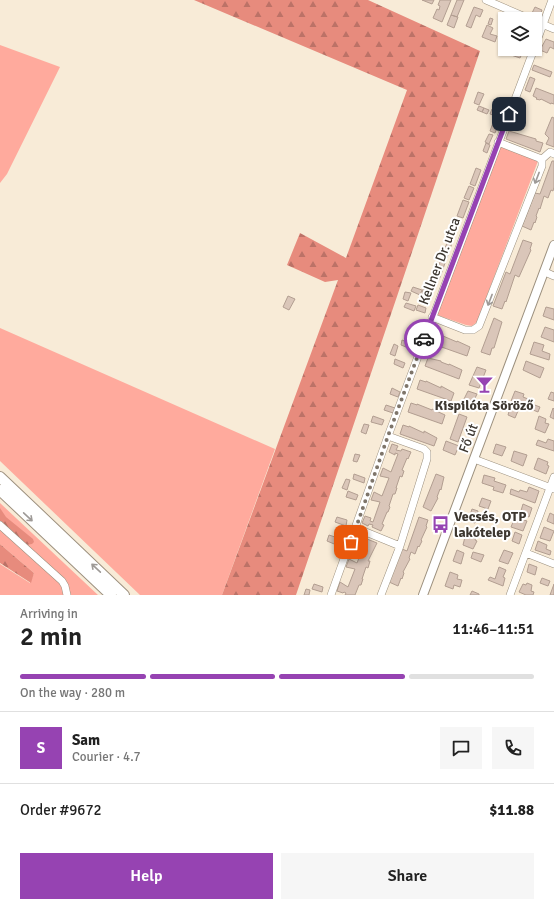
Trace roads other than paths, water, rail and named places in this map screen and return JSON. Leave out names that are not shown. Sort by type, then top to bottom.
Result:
[{"type":"highway","points":[[0,478],[124,595]]},
{"type":"highway","points":[[0,490],[112,595]]},
{"type":"main road","name":"Fő út","points":[[423,595],[554,245]]},
{"type":"street","points":[[486,0],[514,12]]},
{"type":"street","name":"Kellner Dr. utca","points":[[542,30],[552,0]]},
{"type":"street","points":[[544,25],[554,29]]},
{"type":"street","name":"Kellner Dr. utca","points":[[331,595],[432,317],[531,56]]},
{"type":"street","points":[[498,142],[541,160]]},
{"type":"street","points":[[541,160],[550,152],[554,154]]},
{"type":"street","points":[[432,317],[465,330],[473,330],[479,326],[542,166],[541,160]]},
{"type":"street","points":[[545,272],[554,276]]},
{"type":"street","points":[[381,595],[400,546],[427,458],[427,452],[424,449],[388,436]]},
{"type":"street","points":[[474,459],[552,488]]},
{"type":"street","points":[[510,595],[552,488],[554,478]]},
{"type":"street","points":[[0,525],[62,581],[67,595]]},
{"type":"street","points":[[356,528],[400,546]]},
{"type":"street","points":[[526,554],[554,564]]},
{"type":"place","name":"Kispilóta Söröző","points":[[484,385]]},
{"type":"place","name":"Vecsés, OTP lakótelep","points":[[441,524]]}]
